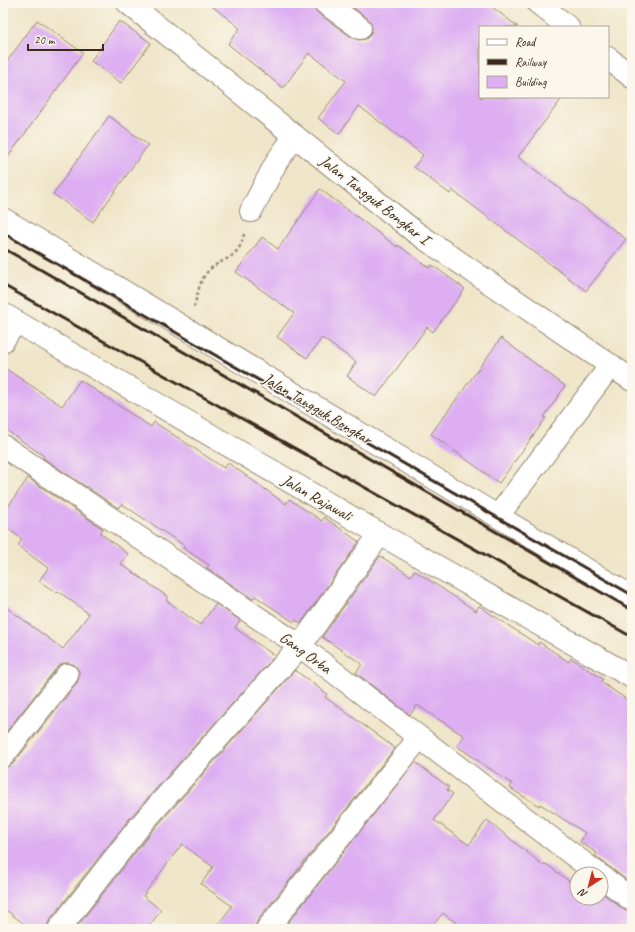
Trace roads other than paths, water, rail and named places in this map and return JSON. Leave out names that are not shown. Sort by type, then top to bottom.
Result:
[{"type":"street","name":"Jalan Tangguk Bongkar I","points":[[128,3],[415,232],[632,380]]},
{"type":"street","points":[[325,3],[360,28]]},
{"type":"street","points":[[538,3],[567,26]]},
{"type":"street","points":[[609,59],[632,77]]},
{"type":"street","points":[[251,211],[277,160],[295,136]]},
{"type":"street","name":"Jalan Tangguk Bongkar","points":[[3,219],[632,597]]},
{"type":"street","name":"Jalan Rajawali","points":[[6,328],[380,534],[632,677]]},
{"type":"street","points":[[498,516],[611,365]]},
{"type":"street","name":"Gang Orba","points":[[3,446],[300,646],[587,866]]},
{"type":"street","points":[[59,929],[139,828],[300,646],[380,534]]},
{"type":"street","points":[[3,756],[67,675]]},
{"type":"street","points":[[267,929],[419,738]]},
{"type":"street","points":[[609,882],[632,900]]},
{"type":"railway","points":[[3,233],[632,595]]},
{"type":"railway","points":[[3,248],[632,610]]},
{"type":"railway","points":[[3,285],[632,637]]}]
